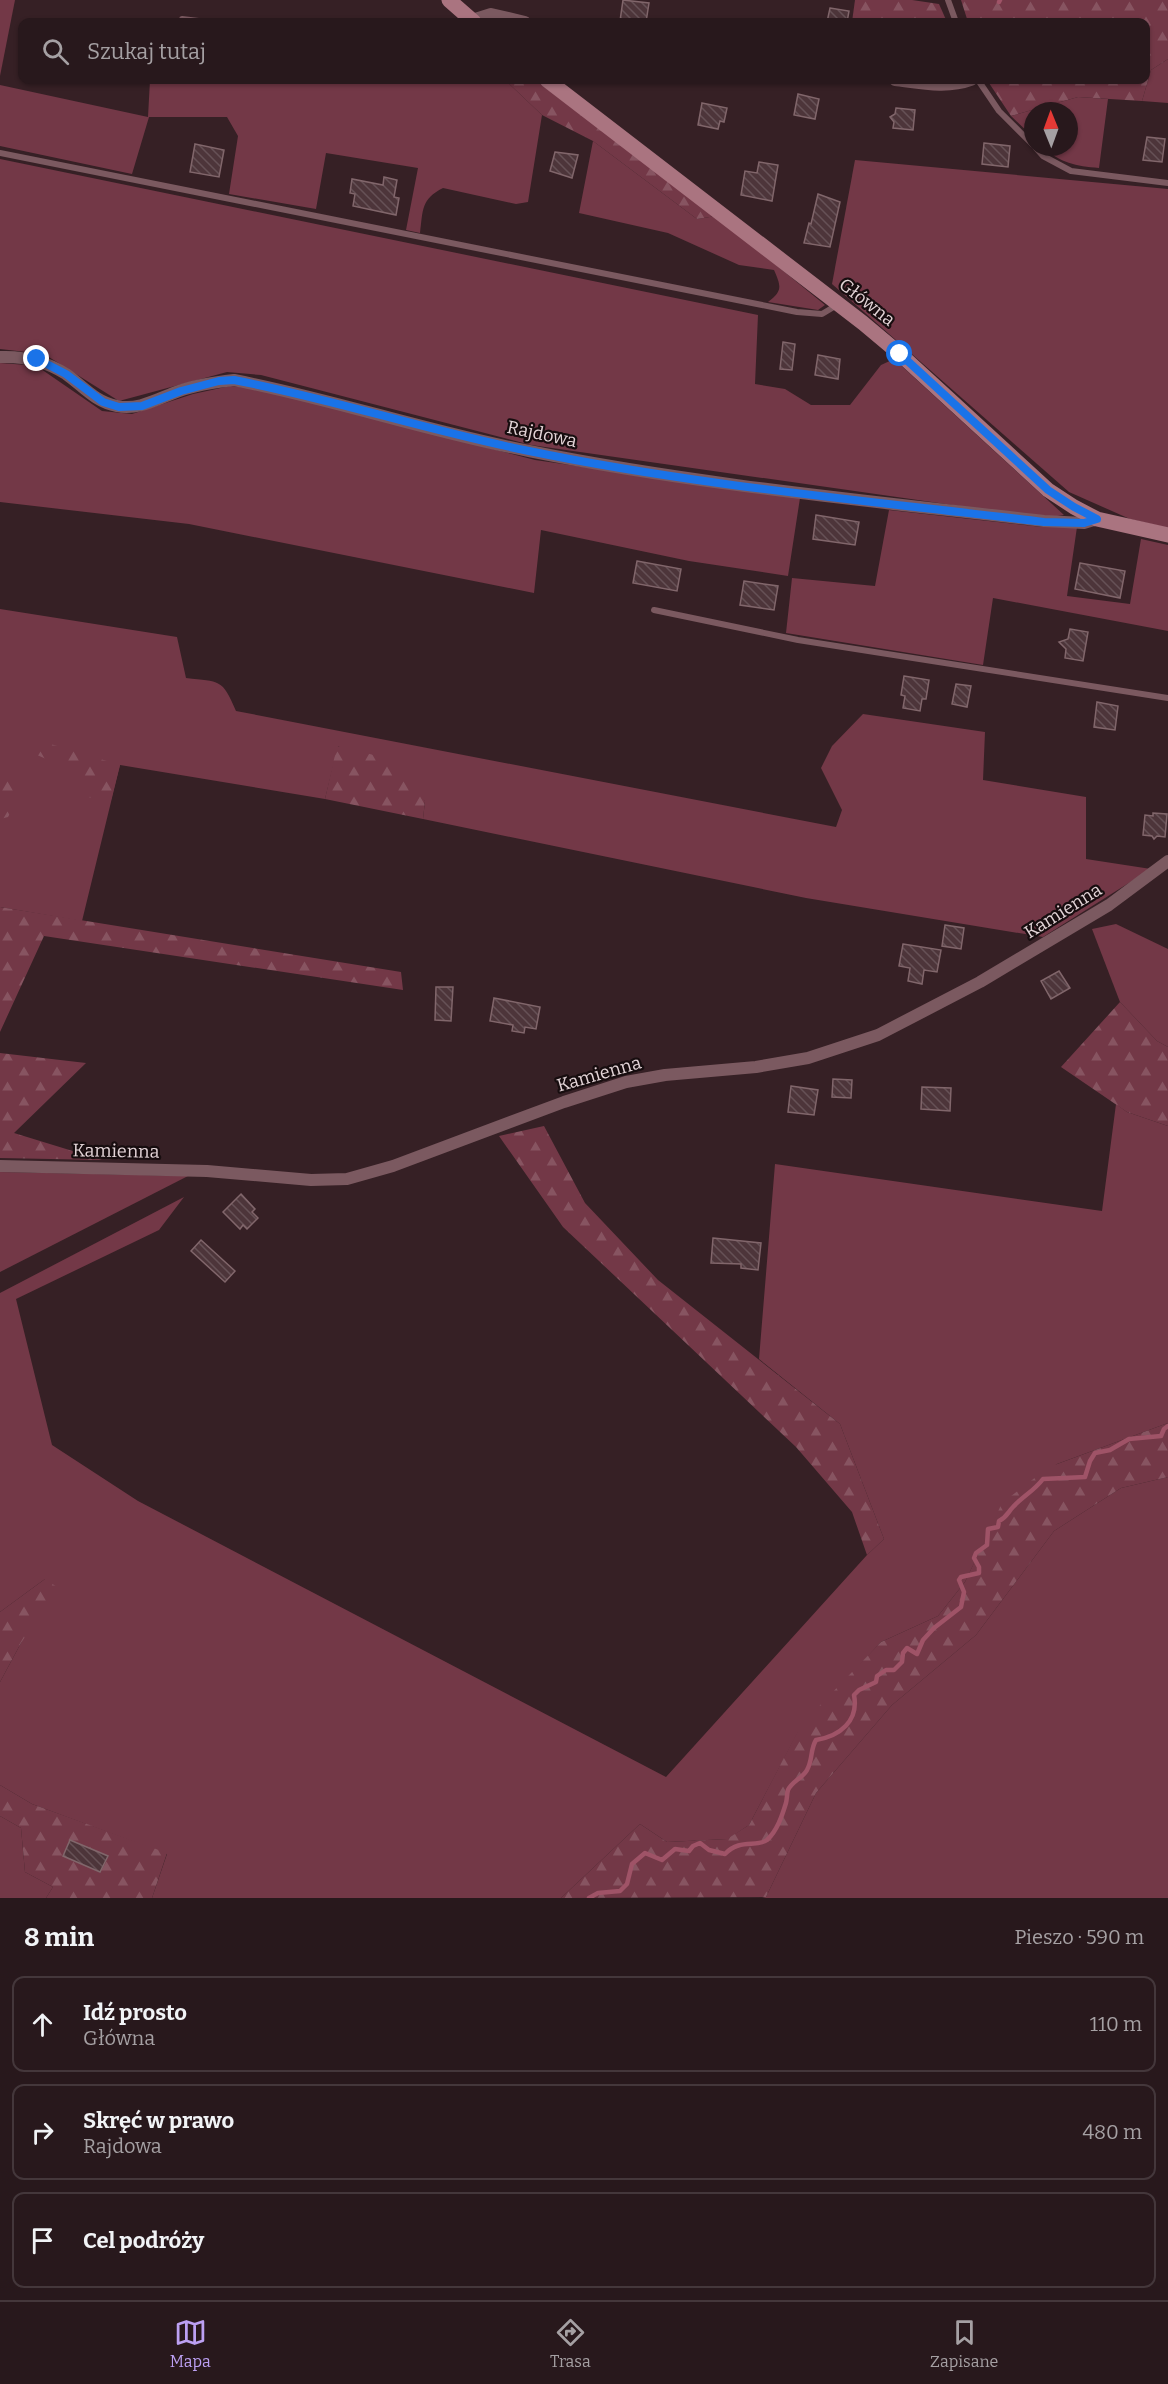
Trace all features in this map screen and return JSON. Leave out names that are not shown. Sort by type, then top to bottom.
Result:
[{"type":"street","points":[[449,0],[470,18]]},
{"type":"street","points":[[481,18],[491,14],[508,18]]},
{"type":"street","name":"Główna","points":[[552,84],[682,182],[900,354],[1048,490],[1097,519],[1168,535]]},
{"type":"street","points":[[933,84],[952,84]]},
{"type":"street","name":"Rajdowa","points":[[0,357],[37,359],[66,374],[103,402],[119,407],[142,406],[181,391],[219,381],[234,380],[527,451],[621,468],[1044,522],[1084,523],[1097,519]]},
{"type":"street","name":"Kamienna","points":[[0,1166],[207,1171],[311,1180],[347,1179],[393,1166],[564,1102],[626,1082],[665,1075],[756,1067],[808,1058],[878,1035],[980,982],[1050,941],[1109,905],[1168,861]]},
{"type":"lane","points":[[948,0],[955,18]]},
{"type":"lane","points":[[981,84],[999,111],[1024,136]]},
{"type":"lane","points":[[0,153],[797,312],[822,314],[837,304]]},
{"type":"lane","points":[[1043,156],[1071,171],[1168,183]]},
{"type":"lane","points":[[654,610],[798,640],[1168,698]]},
{"type":"green space","points":[[0,0],[15,0],[0,76]]},
{"type":"green space","points":[[855,0],[912,0],[939,4],[945,18],[853,18]]},
{"type":"green space","points":[[961,0],[1168,0],[1168,59],[1151,70],[1150,73],[1150,18],[967,18]]},
{"type":"green space","points":[[1168,59],[1168,103],[1142,101],[1147,84],[1150,84],[1151,70]]},
{"type":"green space","points":[[150,84],[509,84],[542,115],[528,202],[516,204],[443,188],[431,196],[424,206],[420,233],[406,230],[418,168],[326,153],[316,209],[229,194],[238,136],[227,117],[149,117],[132,174],[0,146],[0,85],[148,117]]},
{"type":"green space","points":[[509,84],[540,84],[716,216],[697,219],[593,141],[542,115]]},
{"type":"green space","points":[[990,84],[1147,84],[1142,101],[1078,97],[1060,102],[1024,102],[1024,112],[1011,116]]},
{"type":"green space","points":[[1078,97],[1108,99],[1099,168],[1069,163],[1055,156],[1078,156],[1078,102],[1060,102]]},
{"type":"green space","points":[[1024,112],[1024,128],[1011,116]]},
{"type":"green space","points":[[593,141],[697,219],[716,216],[825,305],[818,310],[768,302],[776,295],[779,288],[774,270],[739,265],[668,233],[579,213]]},
{"type":"green space","points":[[0,159],[758,315],[755,384],[785,389],[811,405],[850,405],[881,365],[894,359],[1064,515],[1044,518],[531,445],[261,375],[227,372],[119,401],[44,354],[0,349]]},
{"type":"green space","points":[[855,160],[1168,189],[1168,528],[1130,519],[1069,492],[832,284]]},
{"type":"green space","points":[[0,363],[27,365],[41,369],[102,411],[132,414],[193,394],[230,386],[258,389],[535,460],[800,498],[788,576],[689,561],[541,530],[534,593],[189,524],[0,502]]},
{"type":"green space","points":[[889,510],[1042,527],[1077,527],[1067,596],[1130,604],[1141,539],[1168,545],[1168,631],[993,598],[983,665],[786,633],[792,578],[875,586]]},
{"type":"green space","points":[[0,609],[177,637],[186,678],[213,681],[223,687],[236,711],[836,827],[842,810],[821,768],[832,746],[863,714],[985,732],[983,780],[1086,797],[1086,859],[1151,869],[1043,937],[806,898],[423,819],[425,801],[338,746],[325,799],[120,765],[82,921],[0,907]]},
{"type":"green space","points":[[34,739],[120,765],[111,800],[86,797],[78,773],[28,751]]},
{"type":"green space","points":[[337,746],[390,759],[425,801],[423,819],[325,799]]},
{"type":"green space","points":[[9,774],[20,796],[8,817],[0,819],[0,775]]},
{"type":"green space","points":[[0,907],[401,972],[403,990],[44,936],[0,1032]]},
{"type":"green space","points":[[1116,924],[1168,949],[1168,1047],[1157,1041],[1120,1002],[1092,929]]},
{"type":"green space","points":[[1120,1002],[1157,1041],[1168,1047],[1168,1126],[1127,1112],[1061,1067]]},
{"type":"green space","points":[[0,1053],[86,1063],[14,1133],[102,1160],[0,1158]]},
{"type":"green space","points":[[1116,1104],[1127,1112],[1168,1126],[1168,1423],[1057,1464],[1003,1503],[965,1582],[938,1616],[881,1642],[798,1732],[749,1825],[728,1839],[667,1842],[640,1824],[561,1898],[152,1898],[167,1854],[32,1804],[0,1785],[0,1682],[21,1643],[45,1579],[0,1612],[0,1293],[184,1197],[159,1230],[16,1299],[52,1445],[138,1501],[666,1777],[884,1539],[840,1424],[759,1359],[775,1164],[1102,1211]]},
{"type":"green space","points":[[544,1126],[585,1203],[658,1280],[840,1424],[884,1539],[867,1555],[852,1512],[796,1447],[563,1227],[499,1136]]},
{"type":"green space","points":[[0,1172],[188,1176],[0,1272]]},
{"type":"green space","points":[[1168,1423],[1168,1477],[1121,1488],[1054,1531],[976,1635],[892,1705],[816,1793],[766,1897],[561,1898],[640,1824],[667,1842],[727,1839],[749,1825],[801,1725],[881,1642],[938,1616],[965,1582],[1002,1503],[1049,1467]]},
{"type":"green space","points":[[1168,1477],[1168,1898],[762,1898],[766,1897],[816,1793],[892,1705],[976,1635],[1054,1531],[1121,1488]]},
{"type":"green space","points":[[45,1579],[57,1587],[21,1643],[0,1682],[0,1612]]},
{"type":"green space","points":[[0,1785],[32,1804],[167,1853],[152,1898],[46,1898],[53,1887],[25,1872],[21,1828],[0,1816]]},
{"type":"green space","points":[[0,1816],[21,1828],[25,1872],[53,1887],[46,1898],[0,1898]]},
{"type":"building","points":[[623,0],[649,3],[647,18],[620,18]]},
{"type":"building","points":[[830,8],[849,11],[848,18],[828,18]]},
{"type":"building","points":[[798,94],[819,99],[815,119],[794,115]]},
{"type":"building","points":[[702,103],[727,108],[724,122],[720,121],[718,129],[698,125]]},
{"type":"building","points":[[896,108],[915,110],[913,130],[893,128],[894,122],[890,117],[895,114]]},
{"type":"building","points":[[1147,137],[1165,139],[1162,162],[1143,160]]},
{"type":"building","points":[[984,143],[1010,146],[1008,167],[982,164]]},
{"type":"building","points":[[195,144],[224,150],[219,177],[190,172]]},
{"type":"building","points":[[555,152],[578,155],[572,178],[550,171]]},
{"type":"building","points":[[759,162],[778,165],[772,201],[741,195],[745,171],[757,173]]},
{"type":"building","points":[[384,177],[397,180],[394,197],[399,198],[396,215],[353,206],[355,194],[350,193],[352,179],[383,185]]},
{"type":"building","points":[[818,194],[840,202],[830,247],[804,243]]},
{"type":"building","points":[[783,342],[795,344],[792,370],[780,369]]},
{"type":"building","points":[[818,355],[840,359],[838,379],[815,375]]},
{"type":"building","points":[[816,515],[859,522],[855,545],[813,539]]},
{"type":"building","points":[[637,561],[681,569],[677,591],[633,583]]},
{"type":"building","points":[[1080,563],[1125,571],[1120,598],[1075,589]]},
{"type":"building","points":[[744,581],[778,586],[774,610],[740,605]]},
{"type":"building","points":[[1070,629],[1088,632],[1083,661],[1065,658],[1066,649],[1059,642],[1068,639]]},
{"type":"building","points":[[904,676],[929,680],[926,699],[922,699],[920,711],[903,708],[905,696],[901,695]]},
{"type":"building","points":[[956,684],[971,686],[967,707],[952,704]]},
{"type":"building","points":[[1097,702],[1118,706],[1115,730],[1094,727]]},
{"type":"building","points":[[1153,813],[1167,814],[1165,837],[1157,836],[1154,839],[1152,836],[1143,835],[1145,815],[1153,816]]},
{"type":"building","points":[[945,925],[964,928],[961,949],[942,946]]},
{"type":"building","points":[[903,944],[941,950],[937,972],[924,970],[922,984],[908,981],[910,968],[899,966]]},
{"type":"building","points":[[1059,971],[1070,988],[1051,999],[1041,981]]},
{"type":"building","points":[[436,987],[453,987],[451,1021],[435,1020]]},
{"type":"building","points":[[494,998],[540,1007],[536,1029],[525,1027],[524,1033],[512,1031],[513,1025],[490,1021]]},
{"type":"building","points":[[833,1079],[852,1080],[851,1098],[832,1097]]},
{"type":"building","points":[[791,1086],[818,1090],[814,1115],[788,1112]]},
{"type":"building","points":[[922,1087],[951,1088],[950,1111],[921,1109]]},
{"type":"building","points":[[241,1194],[255,1209],[252,1212],[258,1218],[247,1229],[243,1225],[240,1229],[223,1212]]},
{"type":"building","points":[[713,1238],[761,1243],[758,1270],[741,1268],[741,1264],[711,1263]]},
{"type":"building","points":[[201,1240],[235,1271],[225,1282],[191,1251]]},
{"type":"building","points":[[70,1840],[108,1856],[100,1872],[63,1856]]},
{"type":"waterway","points":[[589,1898],[598,1893],[620,1891],[627,1884],[632,1864],[645,1853],[662,1860],[675,1849],[689,1851],[700,1843],[709,1850],[725,1854],[736,1846],[767,1840],[781,1818],[788,1790],[807,1770],[816,1740],[833,1735],[846,1726],[854,1712],[854,1695],[876,1682],[877,1676],[886,1670],[894,1670],[902,1662],[903,1653],[907,1648],[917,1654],[923,1640],[934,1628],[961,1607],[964,1592],[959,1580],[961,1577],[979,1573],[979,1567],[974,1558],[976,1553],[987,1545],[988,1529],[998,1527],[999,1521],[1043,1479],[1085,1477],[1095,1453],[1110,1450],[1129,1439],[1161,1436],[1168,1426]]},
{"type":"route","points":[[37,359],[66,374],[103,402],[119,407],[142,406],[181,391],[219,381],[234,380],[527,451],[686,478],[1044,522],[1084,523],[1097,519],[1048,490],[900,354]]}]
